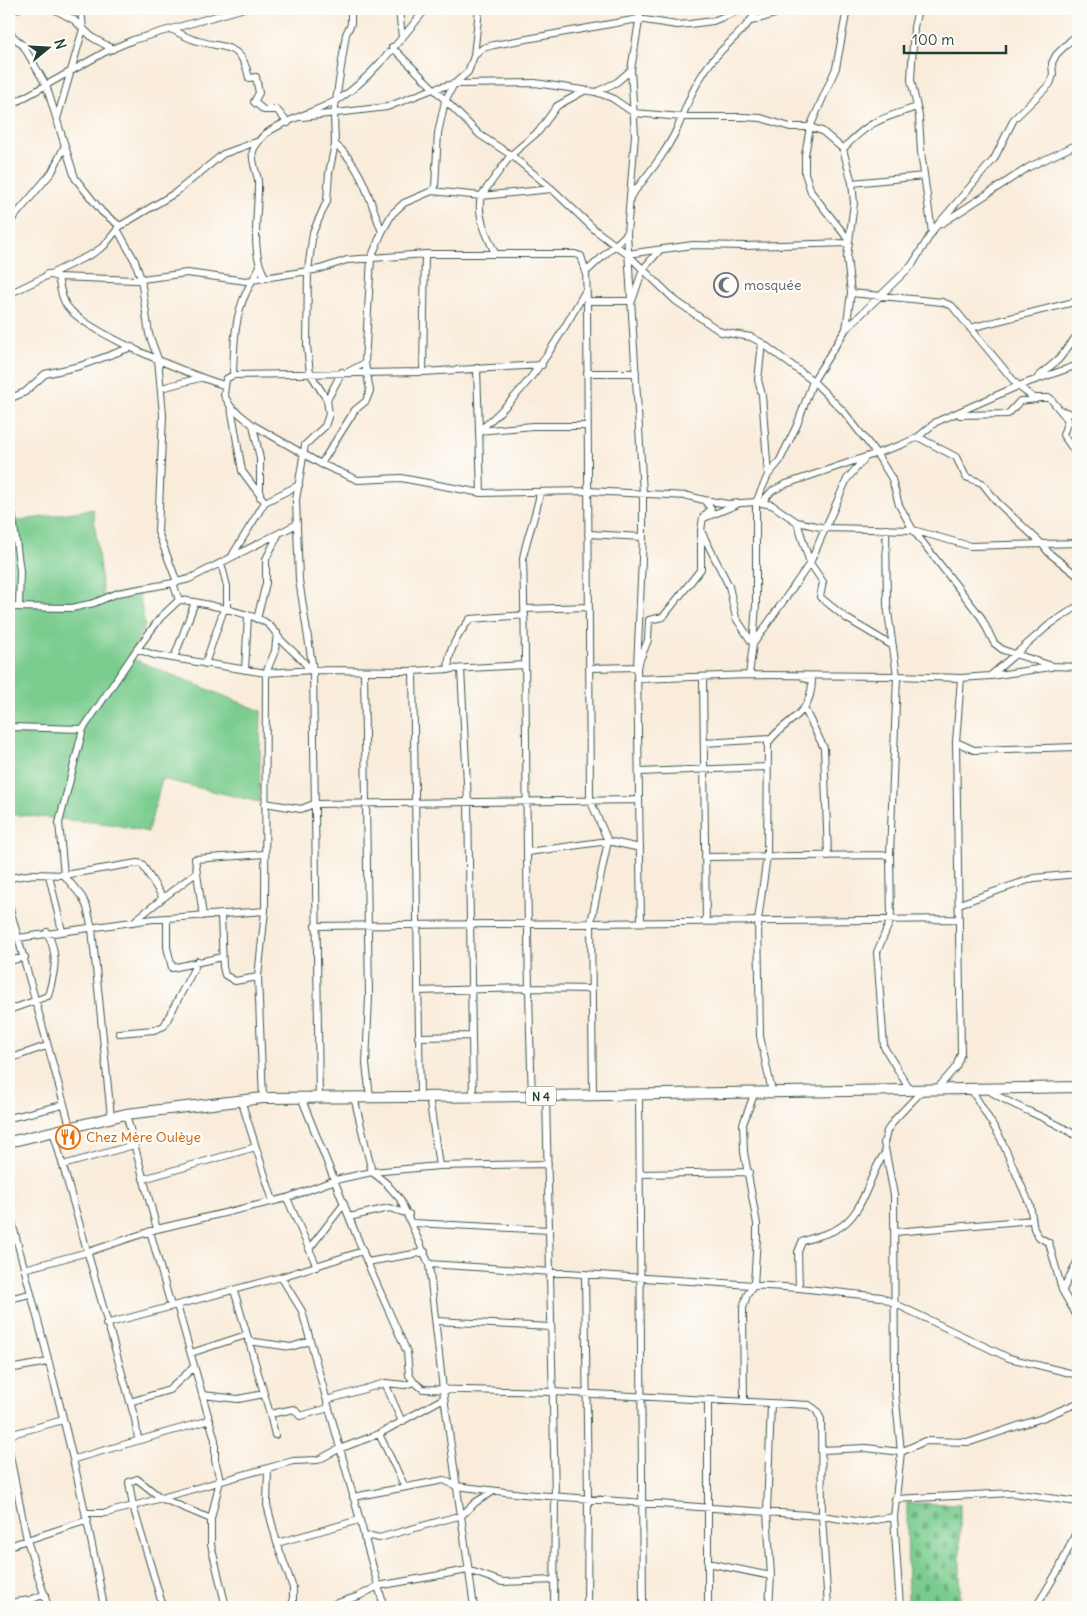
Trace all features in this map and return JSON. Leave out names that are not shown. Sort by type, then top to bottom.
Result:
[{"type":"main road","name":"N 4","points":[[9,1142],[111,1116],[263,1098],[546,1096],[1078,1087]]},
{"type":"street","points":[[9,9],[16,9]]},
{"type":"street","points":[[54,9],[74,20],[83,29],[113,49]]},
{"type":"street","points":[[57,119],[69,72],[83,29],[81,9]]},
{"type":"street","points":[[9,106],[69,72],[133,40],[241,9]]},
{"type":"street","points":[[319,1098],[311,670],[299,584],[298,485],[303,454],[309,440],[325,426],[329,414],[327,400],[310,373],[307,346],[308,270],[313,232],[327,202],[329,173],[336,144],[334,114],[346,34],[351,24],[351,9]]},
{"type":"street","points":[[399,9],[402,38]]},
{"type":"street","points":[[9,294],[47,274],[92,254],[104,246],[118,228],[175,193],[223,154],[259,141],[275,128],[337,101],[402,38],[426,9]]},
{"type":"street","points":[[432,191],[436,183],[438,133],[445,101],[454,84],[466,76],[474,56],[479,9]]},
{"type":"street","points":[[640,9],[631,70],[634,135],[627,254],[632,300],[643,493],[643,537],[637,667],[641,922]]},
{"type":"street","points":[[474,56],[483,48],[494,44],[638,19],[677,25],[713,21],[743,9]]},
{"type":"street","points":[[630,197],[665,150],[682,117],[694,86],[717,53],[752,21],[758,9]]},
{"type":"street","points":[[752,21],[791,9]]},
{"type":"street","points":[[847,9],[836,68],[810,127],[805,155],[805,173],[811,192],[848,241]]},
{"type":"street","points":[[918,9],[911,69],[933,232]]},
{"type":"street","points":[[173,30],[196,41],[227,47],[238,53],[243,58],[249,78],[256,78],[259,93],[254,102],[264,110],[277,110],[288,123]]},
{"type":"street","points":[[9,32],[24,47],[46,86],[75,178],[102,212],[118,228],[132,252],[141,279],[149,334],[158,359],[163,415],[158,532],[179,600]]},
{"type":"street","points":[[749,676],[756,605],[758,502],[768,475],[779,462],[797,425],[813,381],[846,329],[912,265],[933,232],[994,159],[1014,119],[1050,84],[1053,75],[1052,63],[1056,55],[1078,33]]},
{"type":"street","points":[[392,47],[480,135],[511,156],[552,190],[595,230],[627,254],[676,301],[721,332],[751,337],[762,343],[813,381],[844,412],[876,454],[892,479],[899,505],[914,530],[981,617],[994,643],[1003,650],[1052,666]]},
{"type":"street","points":[[596,92],[617,82],[631,70]]},
{"type":"street","points":[[302,117],[387,107],[433,89],[454,84],[535,83],[596,92],[612,98],[634,113],[682,117],[761,118],[790,126],[810,127],[822,131],[843,149],[852,183],[854,202],[847,257],[851,293],[846,329]]},
{"type":"street","points":[[495,252],[484,228],[479,202],[481,196],[511,156],[539,130],[557,106],[584,91]]},
{"type":"street","points":[[843,149],[860,131],[880,119],[917,107]]},
{"type":"street","points":[[233,375],[234,344],[239,318],[245,294],[259,268],[256,213],[258,182],[253,152],[259,141]]},
{"type":"street","points":[[336,144],[352,161],[364,184],[382,232]]},
{"type":"street","points":[[933,232],[1030,167],[1078,144]]},
{"type":"street","points":[[9,223],[52,172],[64,147]]},
{"type":"street","points":[[852,183],[924,176]]},
{"type":"street","points":[[321,464],[355,410],[366,401],[370,391],[365,372],[365,363],[371,258],[392,214],[404,203],[432,191],[481,196],[552,190]]},
{"type":"street","points":[[586,272],[627,234]]},
{"type":"street","points":[[627,254],[693,245],[745,246],[848,241]]},
{"type":"street","points":[[632,300],[643,269],[660,250]]},
{"type":"street","points":[[47,274],[58,277],[141,279],[187,273],[253,280],[320,268],[346,260],[425,254],[495,252],[574,254],[581,256],[586,272],[587,301],[590,800],[608,841],[591,922],[593,1095]]},
{"type":"street","points":[[423,372],[425,254]]},
{"type":"street","points":[[583,260],[597,261]]},
{"type":"street","points":[[259,268],[266,278]]},
{"type":"street","points":[[308,279],[320,268]]},
{"type":"street","points":[[58,277],[61,292],[71,310],[85,322],[132,348],[200,378],[224,386]]},
{"type":"street","points":[[479,431],[503,410],[542,365],[586,290]]},
{"type":"street","points":[[851,293],[942,302],[952,306],[1018,386],[1034,398],[1050,398],[1066,414],[1078,416]]},
{"type":"street","points":[[587,301],[632,300]]},
{"type":"street","points":[[970,328],[1078,301]]},
{"type":"street","points":[[1032,381],[1059,359],[1078,334]]},
{"type":"street","points":[[762,343],[758,380],[762,395],[768,475]]},
{"type":"street","points":[[9,399],[25,392],[45,374],[80,366],[132,348]]},
{"type":"street","points":[[327,400],[345,372],[365,363]]},
{"type":"street","points":[[542,365],[423,372],[233,375],[226,379],[224,395],[231,407],[253,425],[321,464],[358,480],[401,478],[481,492],[540,493],[588,491],[688,496],[704,500],[743,503],[758,502],[772,506],[797,522],[825,528],[914,530],[970,546],[1078,543]]},
{"type":"street","points":[[758,502],[772,491],[786,484],[876,454],[918,437],[936,422],[956,415],[1018,386],[1078,365]]},
{"type":"street","points":[[477,368],[481,492]]},
{"type":"street","points":[[587,373],[636,373]]},
{"type":"street","points":[[161,388],[200,378]]},
{"type":"street","points":[[956,415],[1008,414],[1020,401],[1050,398]]},
{"type":"street","points":[[1050,398],[1068,420],[1063,436],[1078,456]]},
{"type":"street","points":[[231,407],[242,472],[262,500]]},
{"type":"street","points":[[233,555],[262,500],[260,459],[253,425]]},
{"type":"street","points":[[479,431],[533,426],[588,426]]},
{"type":"street","points":[[918,437],[956,457],[966,477],[982,483],[998,503],[1042,544],[1049,553],[1078,576]]},
{"type":"street","points":[[753,644],[810,563],[847,479],[867,457]]},
{"type":"street","points":[[262,500],[298,485]]},
{"type":"street","points":[[9,488],[20,571],[19,607]]},
{"type":"street","points":[[532,1096],[528,988],[528,801],[523,558],[528,532],[537,512],[540,493]]},
{"type":"street","points":[[637,667],[648,640],[648,620],[663,617],[700,569],[703,516],[711,509],[704,500]]},
{"type":"street","points":[[743,503],[704,517],[701,531],[729,586],[736,618],[753,644]]},
{"type":"street","points":[[797,522],[810,563],[823,582],[820,597],[846,618],[893,646]]},
{"type":"street","points":[[9,607],[72,608],[94,603],[118,593],[189,579],[297,524]]},
{"type":"street","points":[[886,529],[887,605],[897,676],[890,855],[891,919],[877,952],[882,1037],[888,1056],[910,1090]]},
{"type":"street","points":[[588,534],[643,537]]},
{"type":"street","points":[[257,619],[266,583],[266,559],[278,535]]},
{"type":"street","points":[[205,664],[226,610],[227,586],[221,562]]},
{"type":"street","points":[[179,600],[195,602],[248,616],[270,625],[282,642],[303,660],[311,670]]},
{"type":"street","points":[[111,1116],[92,929],[87,907],[82,897],[64,875],[59,823],[83,729],[137,648],[161,617],[179,600]]},
{"type":"street","points":[[174,658],[195,602]]},
{"type":"street","points":[[990,676],[1049,625],[1078,606]]},
{"type":"street","points":[[449,670],[447,660],[450,652],[470,619],[589,607]]},
{"type":"street","points":[[245,670],[248,616]]},
{"type":"street","points":[[263,1098],[258,977],[265,911],[266,673],[274,656],[276,633]]},
{"type":"street","points":[[137,648],[174,658],[266,673],[311,670],[413,671],[524,666]]},
{"type":"street","points":[[637,679],[749,676],[961,678],[990,676],[1052,666],[1078,667]]},
{"type":"street","points":[[589,668],[637,667]]},
{"type":"street","points":[[461,669],[468,802],[473,1096]]},
{"type":"street","points":[[364,671],[368,927],[366,1064],[370,1097]]},
{"type":"street","points":[[413,671],[418,1038],[424,1096],[439,1166]]},
{"type":"street","points":[[772,1092],[760,1036],[758,920],[767,856],[766,767],[770,739],[805,710],[810,698],[812,681],[803,677]]},
{"type":"street","points":[[703,678],[706,921]]},
{"type":"street","points":[[936,1090],[956,1067],[961,1054],[956,742],[961,678]]},
{"type":"street","points":[[805,710],[824,748],[828,856]]},
{"type":"street","points":[[9,727],[83,729]]},
{"type":"street","points":[[704,743],[770,739]]},
{"type":"street","points":[[956,742],[974,750],[1078,746]]},
{"type":"street","points":[[638,772],[766,767]]},
{"type":"street","points":[[264,803],[301,809],[314,804],[639,800]]},
{"type":"street","points":[[528,852],[608,841],[640,848]]},
{"type":"street","points":[[203,916],[194,863],[198,857],[264,854]]},
{"type":"street","points":[[705,857],[890,855]]},
{"type":"street","points":[[9,878],[34,874],[64,875],[142,864],[163,898]]},
{"type":"street","points":[[132,922],[196,874]]},
{"type":"street","points":[[959,904],[1034,878],[1078,874]]},
{"type":"street","points":[[49,875],[62,931]]},
{"type":"street","points":[[9,906],[12,926],[25,957],[46,1046],[70,1126]]},
{"type":"street","points":[[18,938],[47,932],[92,929],[167,918],[265,911]]},
{"type":"street","points":[[221,915],[223,967],[229,979],[241,982],[258,977]]},
{"type":"street","points":[[167,918],[167,947],[172,968],[222,957]]},
{"type":"street","points":[[315,926],[368,927],[470,923],[959,919]]},
{"type":"street","points":[[9,1010],[48,996],[53,978],[55,949],[47,932]]},
{"type":"street","points":[[9,961],[25,957]]},
{"type":"street","points":[[119,1033],[154,1030],[164,1026],[198,961]]},
{"type":"street","points":[[418,991],[528,988],[592,989]]},
{"type":"street","points":[[418,1038],[471,1036]]},
{"type":"street","points":[[9,1058],[46,1046]]},
{"type":"street","points":[[986,1088],[1008,1102],[1067,1129],[1078,1137]]},
{"type":"street","points":[[971,1089],[1000,1137],[1030,1206],[1034,1229],[1039,1237],[1049,1243],[1062,1290],[1078,1318]]},
{"type":"street","points":[[900,1607],[894,1517],[901,1452],[895,1391],[894,1195],[884,1143],[887,1131],[896,1118],[923,1090]]},
{"type":"street","points":[[744,1402],[743,1308],[747,1295],[754,1285],[757,1224],[744,1152],[743,1124],[755,1092]]},
{"type":"street","points":[[639,1094],[643,1607]]},
{"type":"street","points":[[546,1096],[555,1496],[554,1607]]},
{"type":"street","points":[[301,1097],[367,1262],[407,1352],[408,1375],[423,1389],[553,1392],[809,1405],[816,1410],[821,1419],[822,1516],[828,1607]]},
{"type":"street","points":[[354,1097],[372,1172],[386,1183],[400,1199],[409,1214],[429,1264],[444,1398],[474,1607]]},
{"type":"street","points":[[241,1100],[273,1200]]},
{"type":"street","points":[[9,1118],[63,1104]]},
{"type":"street","points":[[126,1114],[174,1306],[191,1353],[215,1440],[215,1460],[220,1480],[211,1519],[211,1545],[226,1607]]},
{"type":"street","points":[[53,1131],[88,1252],[106,1324],[130,1402],[138,1439]]},
{"type":"street","points":[[63,1165],[134,1145]]},
{"type":"street","points":[[143,1179],[256,1147]]},
{"type":"street","points":[[799,1288],[798,1252],[802,1242],[814,1236],[834,1231],[863,1203],[878,1162],[885,1153]]},
{"type":"street","points":[[24,1269],[88,1252],[154,1230],[287,1198],[334,1180],[372,1172],[439,1166],[548,1164]]},
{"type":"street","points":[[640,1174],[749,1172]]},
{"type":"street","points":[[287,1198],[317,1267]]},
{"type":"street","points":[[310,1249],[344,1204]]},
{"type":"street","points":[[349,1218],[389,1208],[409,1214]]},
{"type":"street","points":[[9,1211],[88,1516],[104,1607]]},
{"type":"street","points":[[895,1232],[1032,1220]]},
{"type":"street","points":[[413,1223],[549,1230]]},
{"type":"street","points":[[106,1324],[317,1267],[363,1251]]},
{"type":"street","points":[[367,1262],[425,1252]]},
{"type":"street","points":[[1062,1290],[1078,1260]]},
{"type":"street","points":[[429,1264],[799,1288],[881,1297],[1009,1358],[1078,1374]]},
{"type":"street","points":[[585,1274],[588,1498],[587,1607]]},
{"type":"street","points":[[281,1277],[302,1311],[384,1607]]},
{"type":"street","points":[[234,1290],[275,1435]]},
{"type":"street","points":[[9,1299],[30,1294]]},
{"type":"street","points":[[436,1321],[551,1327]]},
{"type":"street","points":[[191,1353],[247,1338],[291,1347],[310,1341]]},
{"type":"street","points":[[9,1369],[48,1362]]},
{"type":"street","points":[[130,1402],[169,1390],[194,1367]]},
{"type":"street","points":[[327,1400],[386,1383],[405,1385],[414,1382]]},
{"type":"street","points":[[386,1383],[402,1422]]},
{"type":"street","points":[[203,1395],[238,1399],[264,1394]]},
{"type":"street","points":[[9,1546],[88,1516],[133,1506],[293,1461],[318,1460],[339,1449],[379,1434],[444,1398]]},
{"type":"street","points":[[708,1400],[708,1607]]},
{"type":"street","points":[[821,1450],[866,1448],[901,1452],[925,1441],[959,1442],[983,1438],[1078,1403]]},
{"type":"street","points":[[769,1607],[771,1576],[768,1512],[771,1404]]},
{"type":"street","points":[[270,1414],[294,1409],[300,1416],[329,1408]]},
{"type":"street","points":[[9,1435],[63,1420]]},
{"type":"street","points":[[74,1459],[138,1439],[210,1420]]},
{"type":"street","points":[[379,1434],[405,1486]]},
{"type":"street","points":[[9,1451],[27,1540],[48,1607]]},
{"type":"street","points":[[268,1468],[266,1505],[293,1588],[293,1607]]},
{"type":"street","points":[[163,1607],[133,1506],[129,1482],[137,1479],[161,1498],[211,1519]]},
{"type":"street","points":[[353,1498],[405,1486],[444,1480],[456,1486],[494,1491],[822,1516],[862,1522],[894,1517]]},
{"type":"street","points":[[364,1538],[371,1536],[379,1538],[462,1515],[476,1502],[494,1491]]},
{"type":"street","points":[[896,1499],[1013,1493],[1078,1502]]},
{"type":"street","points":[[277,1543],[359,1520]]},
{"type":"street","points":[[1036,1607],[1059,1569],[1078,1528]]},
{"type":"street","points":[[708,1563],[771,1576]]},
{"type":"street","points":[[324,1607],[336,1605],[378,1586],[468,1570],[502,1582],[555,1580]]},
{"type":"street","points":[[9,1603],[30,1600],[45,1594]]},
{"type":"green space","points":[[9,509],[11,522],[93,509],[103,596],[138,590],[145,626],[128,657],[261,711],[259,802],[162,779],[148,832],[111,824],[9,814]]},
{"type":"green space","points":[[907,1503],[960,1504],[960,1607],[908,1607]]},
{"type":"place","name":"mosquée","points":[[726,285]]},
{"type":"place","name":"Chez Mère Oulèye","points":[[68,1137]]}]
